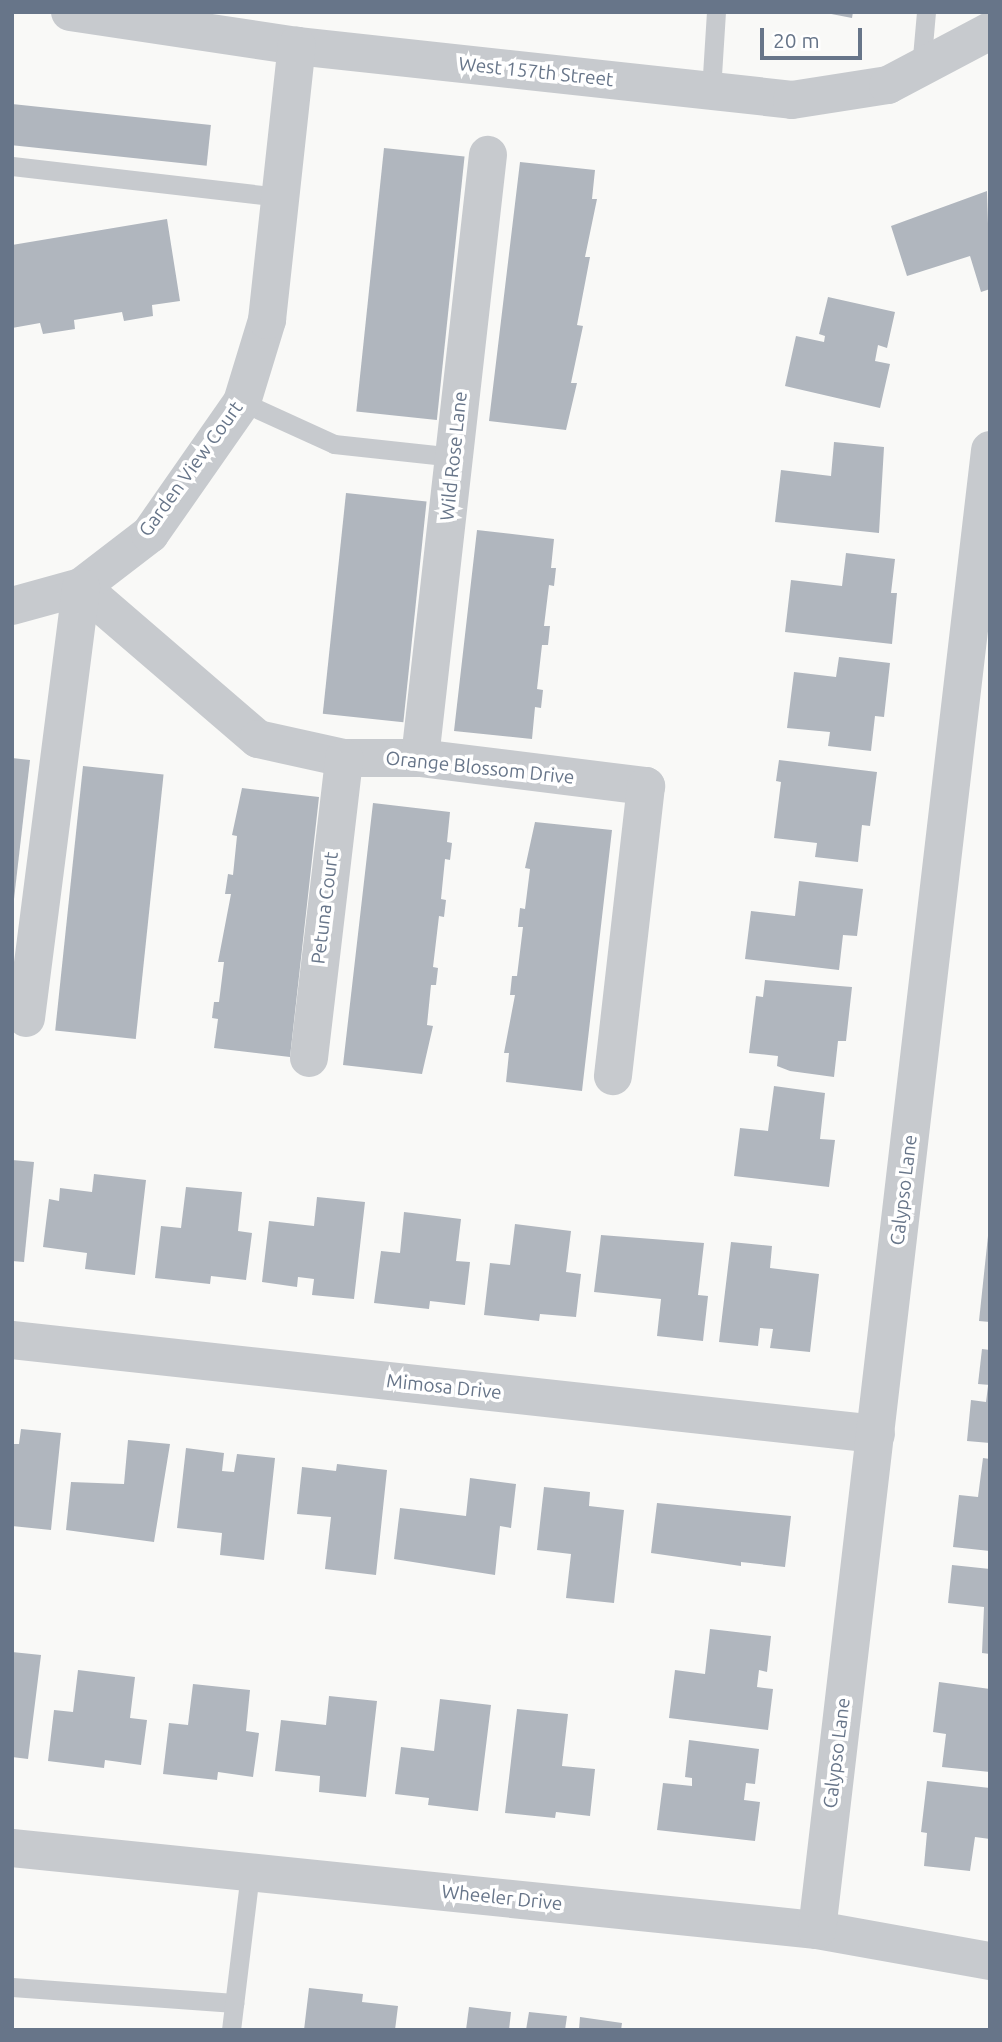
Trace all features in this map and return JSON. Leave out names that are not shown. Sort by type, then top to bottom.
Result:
[{"type":"street","name":"West 157th Street","points":[[70,12],[297,46],[792,100],[888,85],[990,32]]},
{"type":"street","name":"Garden View Court","points":[[12,606],[81,587],[150,534],[242,402],[267,320],[297,46]]},
{"type":"street","name":"Wild Rose Lane","points":[[420,758],[488,155]]},
{"type":"street","name":"Calypso Lane","points":[[817,1930],[990,450]]},
{"type":"street","name":"Orange Blossom Drive","points":[[81,587],[258,739],[344,758],[420,758],[646,786],[613,1076]]},
{"type":"street","points":[[26,1018],[81,587]]},
{"type":"street","name":"Petuna Court","points":[[309,1058],[344,758]]},
{"type":"street","name":"Mimosa Drive","points":[[12,1340],[876,1434]]},
{"type":"street","name":"Wheeler Drive","points":[[12,1848],[817,1930],[990,1961]]},
{"type":"lane","points":[[711,92],[716,12]]},
{"type":"lane","points":[[921,68],[926,12]]},
{"type":"lane","points":[[12,166],[281,197]]},
{"type":"lane","points":[[242,402],[334,444],[454,457]]},
{"type":"lane","points":[[231,2030],[250,1872]]},
{"type":"lane","points":[[12,1987],[234,2003]]},
{"type":"building","points":[[821,12],[853,12],[852,18]]},
{"type":"building","points":[[12,104],[211,125],[207,166],[12,145]]},
{"type":"building","points":[[384,148],[465,156],[437,420],[356,412]]},
{"type":"building","points":[[520,162],[595,170],[592,199],[597,199],[585,257],[590,257],[577,325],[583,326],[571,383],[577,383],[566,430],[489,421]]},
{"type":"building","points":[[987,191],[990,289],[981,292],[970,256],[907,276],[891,226]]},
{"type":"building","points":[[167,219],[180,301],[152,305],[153,316],[124,321],[122,312],[74,320],[75,329],[43,334],[40,323],[12,328],[12,245]]},
{"type":"building","points":[[828,297],[895,312],[887,348],[878,345],[875,361],[890,364],[880,408],[785,386],[796,336],[824,342],[825,336],[819,334]]},
{"type":"building","points":[[834,442],[884,447],[879,533],[775,522],[781,470],[831,476]]},
{"type":"building","points":[[346,493],[427,501],[403,722],[323,714]]},
{"type":"building","points":[[477,530],[554,539],[551,568],[556,568],[554,586],[549,585],[544,626],[550,626],[548,645],[542,645],[537,689],[543,690],[541,708],[535,707],[532,739],[454,731]]},
{"type":"building","points":[[846,553],[895,559],[891,593],[897,593],[892,644],[785,632],[791,580],[842,586]]},
{"type":"building","points":[[839,657],[890,663],[884,717],[875,716],[871,751],[828,746],[830,732],[787,728],[794,672],[836,677]]},
{"type":"building","points":[[12,758],[30,760],[14,899],[12,898]]},
{"type":"building","points":[[779,760],[877,772],[870,826],[862,825],[858,862],[815,857],[817,843],[774,838],[781,782],[776,781]]},
{"type":"building","points":[[83,766],[164,774],[136,1039],[55,1031]]},
{"type":"building","points":[[242,788],[319,797],[290,1057],[214,1048],[218,1019],[212,1018],[214,1002],[219,1002],[224,962],[218,962],[231,894],[225,894],[228,874],[233,875],[237,836],[232,835]]},
{"type":"building","points":[[373,803],[450,812],[447,842],[452,843],[450,860],[445,859],[441,899],[446,900],[444,917],[439,916],[433,967],[438,968],[436,985],[431,985],[427,1025],[433,1026],[422,1074],[343,1065]]},
{"type":"building","points":[[535,822],[612,830],[582,1091],[506,1082],[509,1053],[504,1053],[515,995],[510,995],[512,976],[517,976],[523,927],[518,927],[520,908],[525,909],[530,869],[525,868]]},
{"type":"building","points":[[799,881],[863,889],[857,936],[843,935],[839,970],[745,959],[751,911],[795,916]]},
{"type":"building","points":[[765,980],[852,987],[846,1041],[838,1041],[834,1077],[790,1071],[777,1066],[778,1056],[749,1053],[756,996],[763,997]]},
{"type":"building","points":[[774,1086],[825,1093],[820,1139],[835,1140],[829,1187],[734,1176],[740,1128],[768,1131]]},
{"type":"building","points":[[12,1160],[34,1162],[24,1262],[12,1261]]},
{"type":"building","points":[[94,1174],[146,1180],[135,1275],[85,1269],[87,1253],[43,1247],[49,1199],[59,1201],[60,1188],[92,1192]]},
{"type":"building","points":[[186,1187],[242,1192],[238,1231],[252,1233],[246,1280],[211,1276],[210,1284],[155,1278],[161,1226],[181,1228]]},
{"type":"building","points":[[317,1197],[365,1202],[354,1299],[312,1295],[314,1279],[298,1277],[297,1287],[262,1282],[269,1221],[314,1226]]},
{"type":"building","points":[[404,1212],[461,1219],[456,1261],[470,1262],[465,1305],[430,1301],[429,1309],[374,1303],[381,1251],[400,1253]]},
{"type":"building","points":[[515,1224],[571,1231],[566,1272],[581,1274],[576,1317],[540,1314],[539,1321],[484,1315],[490,1263],[510,1265]]},
{"type":"building","points":[[601,1235],[704,1243],[698,1295],[708,1296],[703,1341],[657,1336],[661,1299],[594,1292]]},
{"type":"building","points":[[990,1236],[990,1322],[979,1321]]},
{"type":"building","points":[[731,1242],[772,1246],[770,1268],[819,1274],[810,1352],[770,1348],[773,1329],[760,1328],[758,1346],[719,1342]]},
{"type":"building","points":[[982,1349],[990,1350],[990,1385],[978,1384]]},
{"type":"building","points":[[988,1386],[990,1443],[967,1441],[971,1400],[986,1402]]},
{"type":"building","points":[[21,1429],[61,1433],[51,1530],[12,1526],[12,1444],[19,1444]]},
{"type":"building","points":[[128,1440],[170,1444],[154,1542],[66,1530],[71,1482],[124,1484]]},
{"type":"building","points":[[186,1448],[224,1453],[222,1471],[234,1472],[237,1454],[275,1458],[264,1560],[220,1555],[222,1533],[177,1528]]},
{"type":"building","points":[[983,1458],[990,1459],[990,1551],[953,1547],[959,1495],[978,1497]]},
{"type":"building","points":[[337,1464],[387,1470],[376,1575],[325,1569],[331,1517],[297,1514],[302,1467],[336,1471]]},
{"type":"building","points":[[470,1478],[516,1484],[511,1528],[500,1526],[495,1575],[394,1559],[400,1508],[466,1516]]},
{"type":"building","points":[[544,1487],[590,1492],[589,1506],[624,1510],[614,1603],[566,1598],[571,1554],[537,1550]]},
{"type":"building","points":[[657,1503],[791,1516],[785,1567],[741,1562],[741,1566],[651,1553]]},
{"type":"building","points":[[952,1565],[990,1569],[990,1654],[982,1653],[984,1607],[948,1603]]},
{"type":"building","points":[[710,1629],[771,1636],[767,1672],[759,1670],[757,1687],[773,1689],[768,1730],[669,1718],[675,1670],[705,1674]]},
{"type":"building","points":[[12,1652],[41,1655],[28,1759],[12,1757]]},
{"type":"building","points":[[78,1670],[135,1677],[130,1718],[147,1720],[141,1765],[105,1760],[104,1768],[48,1761],[54,1710],[73,1712]]},
{"type":"building","points":[[939,1682],[990,1689],[990,1772],[942,1767],[946,1734],[933,1732]]},
{"type":"building","points":[[193,1684],[250,1690],[246,1731],[259,1733],[253,1777],[218,1772],[217,1780],[163,1774],[169,1723],[188,1725]]},
{"type":"building","points":[[329,1696],[377,1701],[366,1797],[319,1792],[320,1776],[275,1771],[281,1720],[326,1725]]},
{"type":"building","points":[[440,1699],[491,1705],[478,1811],[428,1805],[429,1798],[395,1794],[401,1747],[434,1751]]},
{"type":"building","points":[[517,1709],[568,1714],[562,1766],[595,1769],[590,1816],[556,1812],[555,1818],[505,1813]]},
{"type":"building","points":[[689,1740],[759,1749],[755,1784],[746,1783],[744,1800],[760,1802],[755,1841],[657,1830],[663,1783],[692,1786],[692,1778],[685,1777]]},
{"type":"building","points":[[927,1781],[990,1788],[990,1839],[975,1837],[970,1871],[924,1866],[927,1833],[921,1832]]},
{"type":"building","points":[[309,1988],[363,1994],[362,2002],[398,2006],[395,2030],[304,2030]]},
{"type":"building","points":[[469,2007],[511,2012],[509,2030],[466,2030]]},
{"type":"building","points":[[529,2012],[567,2016],[565,2030],[526,2030]]},
{"type":"building","points":[[580,2017],[622,2023],[621,2030],[579,2030]]}]
